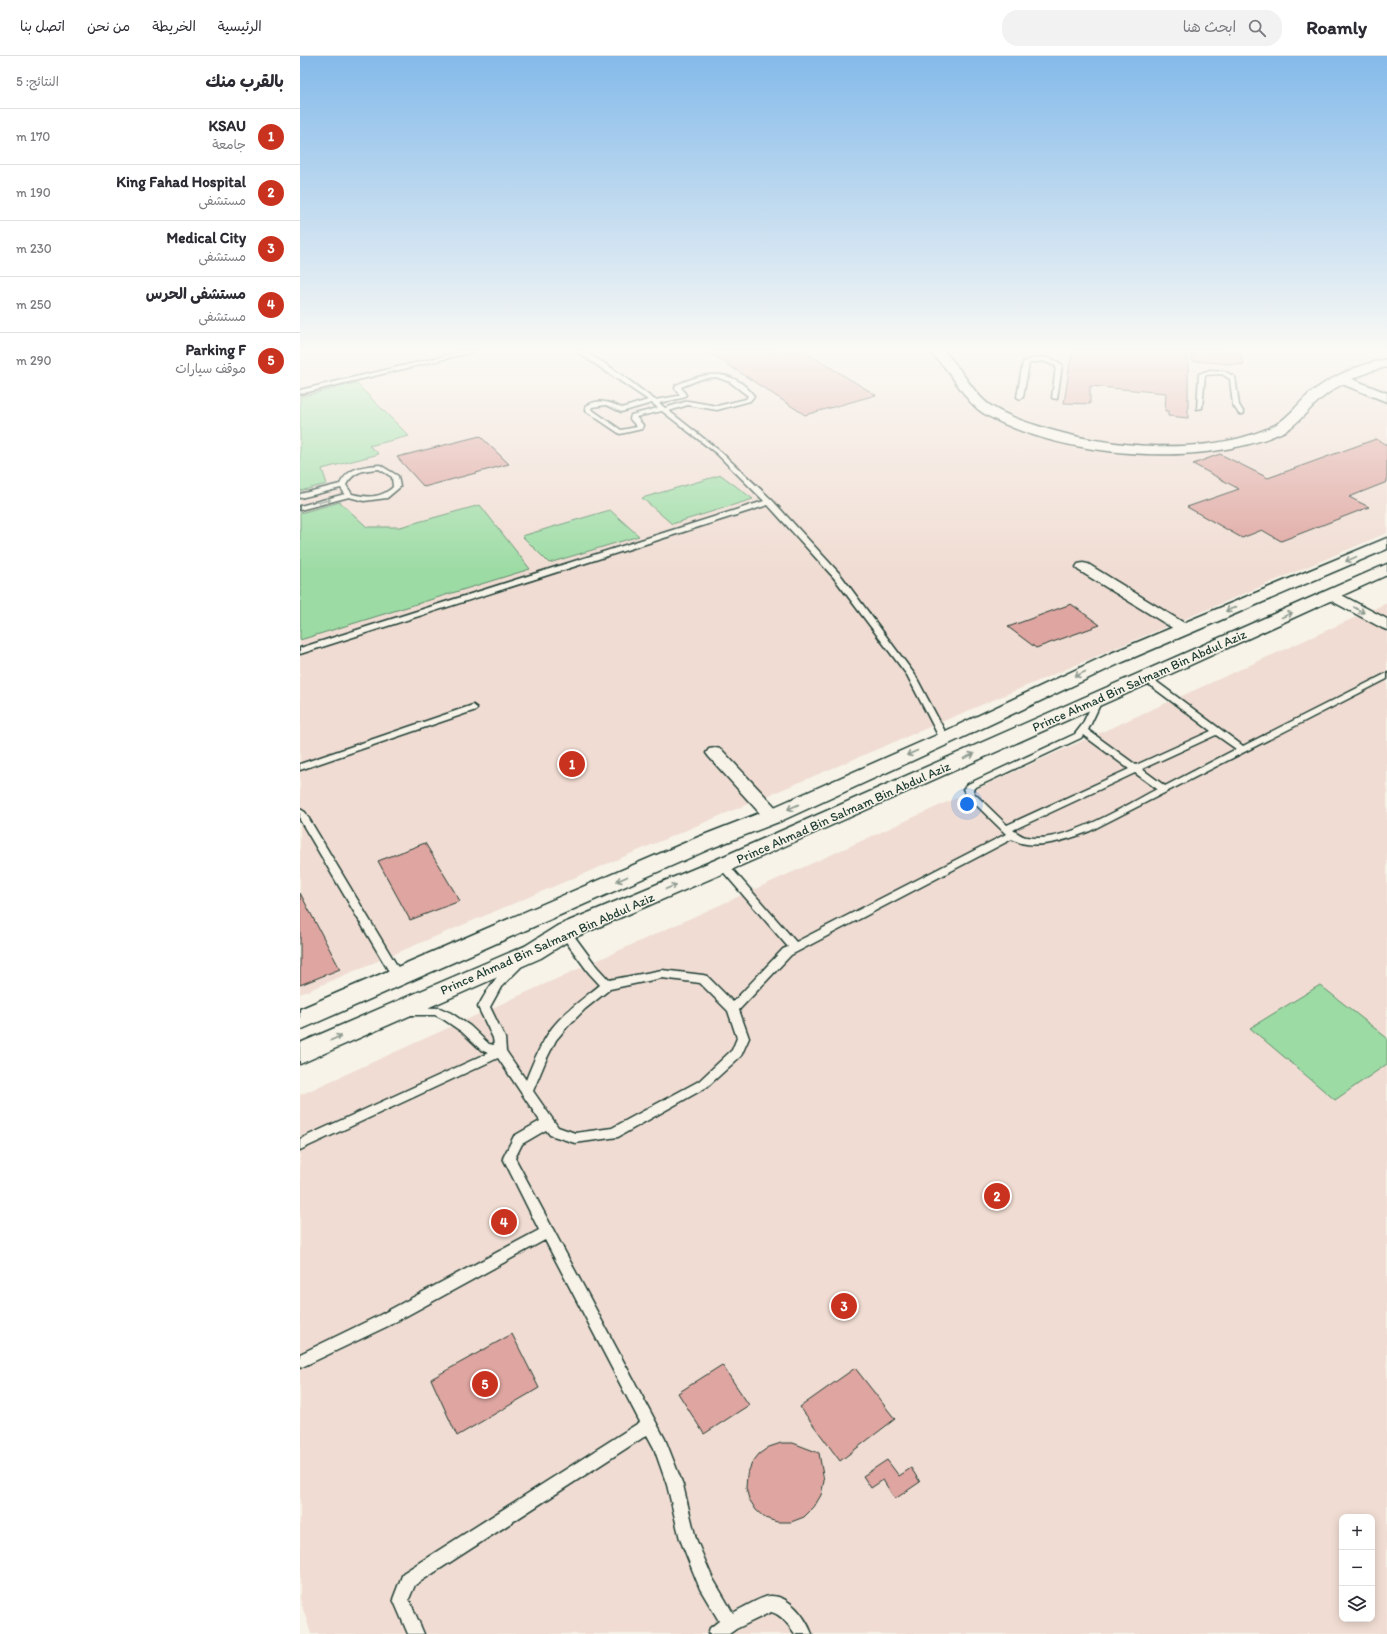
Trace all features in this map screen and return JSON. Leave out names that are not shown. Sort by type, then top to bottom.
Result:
[{"type":"main road","points":[[1019,425],[1067,438],[1123,448],[1159,450],[1207,448],[1263,436],[1284,425]]},
{"type":"main road","name":"Prince Ahmad Bin Salmam Bin Abdul Aziz","points":[[300,1020],[704,843],[773,816],[944,739],[1116,658],[1387,544]]},
{"type":"main road","name":"Prince Ahmad Bin Salmam Bin Abdul Aziz","points":[[300,1054],[533,952],[565,932],[724,865],[1146,678],[1387,569]]},
{"type":"main road","points":[[704,843],[724,865]]},
{"type":"street","points":[[1083,567],[1184,629]]},
{"type":"street","points":[[1331,595],[1387,625]]},
{"type":"street","points":[[715,753],[773,816]]},
{"type":"lane","points":[[609,425],[620,432],[640,428],[640,425]]},
{"type":"lane","points":[[683,425],[719,452],[769,502],[837,576],[911,675],[944,739]]},
{"type":"lane","points":[[300,508],[349,495],[364,499],[387,496],[397,487],[395,476],[380,467],[360,468],[347,476],[343,485]]},
{"type":"lane","points":[[343,485],[349,495]]},
{"type":"lane","points":[[300,496],[343,485]]},
{"type":"lane","points":[[300,651],[769,502]]},
{"type":"lane","points":[[1099,698],[1083,731],[1078,736],[971,786],[968,789],[970,794],[1018,839],[1032,842],[1072,835],[1087,829],[1241,749],[1387,676]]},
{"type":"lane","points":[[1146,678],[1241,749]]},
{"type":"lane","points":[[300,767],[473,708]]},
{"type":"lane","points":[[1083,731],[1163,789]]},
{"type":"lane","points":[[733,1009],[787,952],[1010,832],[1217,731]]},
{"type":"lane","points":[[300,812],[398,977]]},
{"type":"lane","points":[[724,865],[796,948]]},
{"type":"lane","points":[[565,932],[593,970],[607,984]]},
{"type":"lane","points":[[527,1091],[539,1062],[556,1031],[607,984],[662,974],[703,979],[733,1009],[743,1038],[737,1054],[704,1084],[614,1133],[575,1138],[554,1131],[500,1052],[499,1038],[484,1007],[492,991],[506,973],[533,952]]},
{"type":"lane","points":[[396,1011],[436,1012],[447,1016],[466,1029],[485,1047],[500,1052]]},
{"type":"lane","points":[[300,1145],[500,1052]]},
{"type":"lane","points":[[548,1123],[518,1140],[509,1158],[660,1444],[672,1478],[688,1539],[706,1583],[730,1623]]},
{"type":"lane","points":[[300,1361],[383,1321],[548,1232]]},
{"type":"lane","points":[[416,1634],[401,1599],[409,1579],[650,1424]]},
{"type":"lane","points":[[716,1634],[730,1623],[770,1604],[781,1606],[796,1622],[804,1634]]},
{"type":"shaded area","points":[[300,425],[1387,425],[1387,533],[300,994]]},
{"type":"shaded area","points":[[1387,603],[1387,1634],[311,1634],[300,1599],[300,1095]]},
{"type":"green space","points":[[300,425],[398,425],[409,436],[369,446],[379,454],[322,469],[327,484],[300,491]]},
{"type":"green space","points":[[721,475],[753,499],[672,524],[642,498]]},
{"type":"green space","points":[[340,502],[367,527],[400,527],[480,505],[530,569],[300,640],[300,513]]},
{"type":"green space","points":[[610,510],[639,536],[549,563],[522,536]]},
{"type":"green space","points":[[1320,985],[1387,1038],[1387,1064],[1335,1100],[1250,1028]]},
{"type":"building","points":[[480,436],[509,464],[424,487],[397,457]]},
{"type":"building","points":[[1376,439],[1387,445],[1387,482],[1349,497],[1369,507],[1281,541],[1262,530],[1242,538],[1187,507],[1239,489],[1193,464],[1220,454],[1268,478]]},
{"type":"building","points":[[1071,604],[1100,625],[1036,648],[1008,627]]},
{"type":"building","points":[[425,843],[460,901],[410,920],[378,861]]},
{"type":"building","points":[[300,893],[340,969],[300,985]]},
{"type":"building","points":[[512,1334],[539,1388],[457,1436],[431,1379]]},
{"type":"building","points":[[722,1365],[749,1405],[704,1434],[678,1393]]},
{"type":"building","points":[[855,1368],[895,1419],[840,1461],[800,1407]]},
{"type":"building","points":[[781,1443],[793,1443],[819,1453],[824,1481],[821,1495],[814,1507],[804,1517],[791,1522],[777,1522],[765,1518],[756,1510],[749,1499],[746,1488],[747,1475],[752,1463],[759,1454],[769,1447]]},
{"type":"building","points":[[887,1460],[899,1476],[911,1468],[920,1482],[895,1499],[883,1480],[871,1488],[863,1476]]},
{"type":"place","name":"KSAU","points":[[572,764]]},
{"type":"place","name":"King Fahad Hospital","points":[[997,1196]]},
{"type":"place","name":"مستشفى الحرس","points":[[504,1222]]},
{"type":"place","name":"Medical City","points":[[844,1306]]},
{"type":"place","name":"Parking F","points":[[485,1384]]}]
